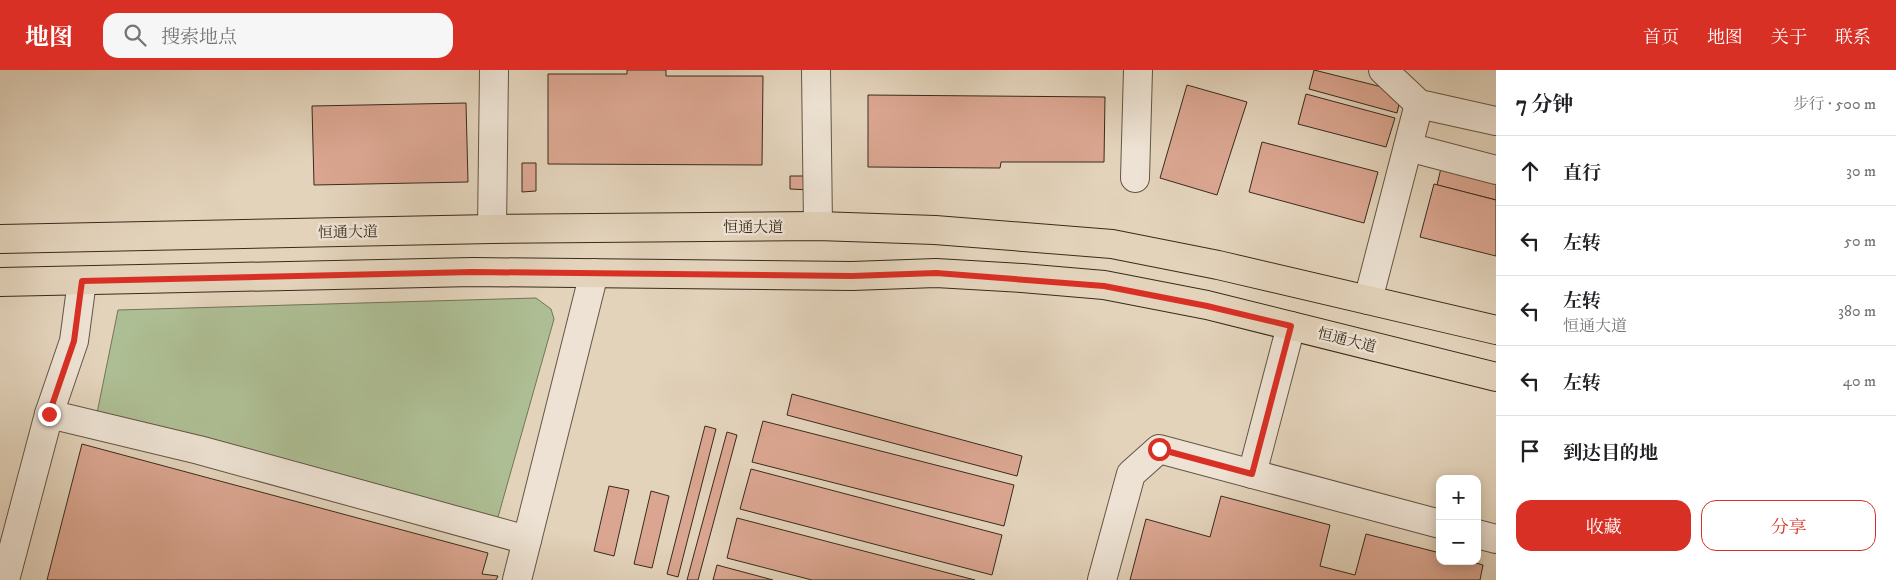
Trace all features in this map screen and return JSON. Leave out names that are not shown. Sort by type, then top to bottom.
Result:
[{"type":"main road","name":"恒通大道","points":[[0,239],[492,229],[818,226],[935,230],[1112,244],[1218,265],[1496,330]]},
{"type":"main road","name":"恒通大道","points":[[0,282],[464,273],[852,276],[936,273],[1022,278],[1104,286],[1207,306],[1496,376]]},
{"type":"lane","points":[[492,229],[494,70]]},
{"type":"lane","points":[[816,70],[818,226]]},
{"type":"lane","points":[[1135,178],[1138,70]]},
{"type":"lane","points":[[1383,70],[1419,104],[1496,121]]},
{"type":"lane","points":[[1368,300],[1419,104]]},
{"type":"lane","points":[[1408,147],[1496,170]]},
{"type":"lane","points":[[517,580],[594,273]]},
{"type":"lane","points":[[5,580],[49,414],[74,341],[82,281]]},
{"type":"lane","points":[[1252,474],[1291,326]]},
{"type":"lane","points":[[49,414],[199,450],[527,540]]},
{"type":"lane","points":[[1102,580],[1131,474],[1159,449],[1436,523]]},
{"type":"lane","points":[[1481,535],[1496,539]]},
{"type":"green space","points":[[536,298],[551,309],[554,319],[498,517],[486,522],[96,418],[118,310]]},
{"type":"building","points":[[627,70],[666,70],[666,76],[763,76],[762,165],[548,164],[548,74],[627,74]]},
{"type":"building","points":[[1314,70],[1402,92],[1397,113],[1309,89]]},
{"type":"building","points":[[1187,85],[1247,102],[1217,195],[1160,178]]},
{"type":"building","points":[[1306,94],[1395,118],[1386,147],[1298,124]]},
{"type":"building","points":[[868,95],[1105,97],[1104,162],[1001,162],[1000,168],[868,167]]},
{"type":"building","points":[[466,103],[468,182],[314,185],[312,106]]},
{"type":"building","points":[[1262,142],[1378,172],[1364,223],[1249,192]]},
{"type":"building","points":[[522,163],[536,163],[536,191],[522,192]]},
{"type":"building","points":[[1442,164],[1496,178],[1496,200],[1437,185]]},
{"type":"building","points":[[790,176],[811,176],[811,190],[790,189]]},
{"type":"building","points":[[1434,184],[1496,200],[1496,256],[1420,237]]},
{"type":"building","points":[[792,394],[1022,456],[1017,476],[787,415]]},
{"type":"building","points":[[763,421],[1014,485],[1004,526],[752,462]]},
{"type":"building","points":[[705,426],[716,429],[678,577],[667,574]]},
{"type":"building","points":[[727,432],[737,435],[698,580],[687,580]]},
{"type":"building","points":[[82,444],[488,553],[482,574],[498,576],[496,580],[47,580]]},
{"type":"building","points":[[751,469],[1002,535],[992,575],[740,509]]},
{"type":"building","points":[[609,486],[629,490],[614,556],[594,551]]},
{"type":"building","points":[[651,491],[669,496],[652,568],[634,564]]},
{"type":"building","points":[[1221,496],[1330,525],[1320,566],[1355,575],[1366,534],[1436,552],[1436,565],[1483,565],[1480,580],[1130,580],[1146,519],[1210,537]]},
{"type":"building","points":[[737,518],[975,580],[812,580],[727,558]]},
{"type":"building","points":[[717,565],[773,580],[713,580]]},
{"type":"route","points":[[49,414],[74,341],[82,281],[473,272],[852,276],[936,273],[1022,278],[1104,286],[1207,306],[1291,326],[1252,474],[1159,449]]}]
